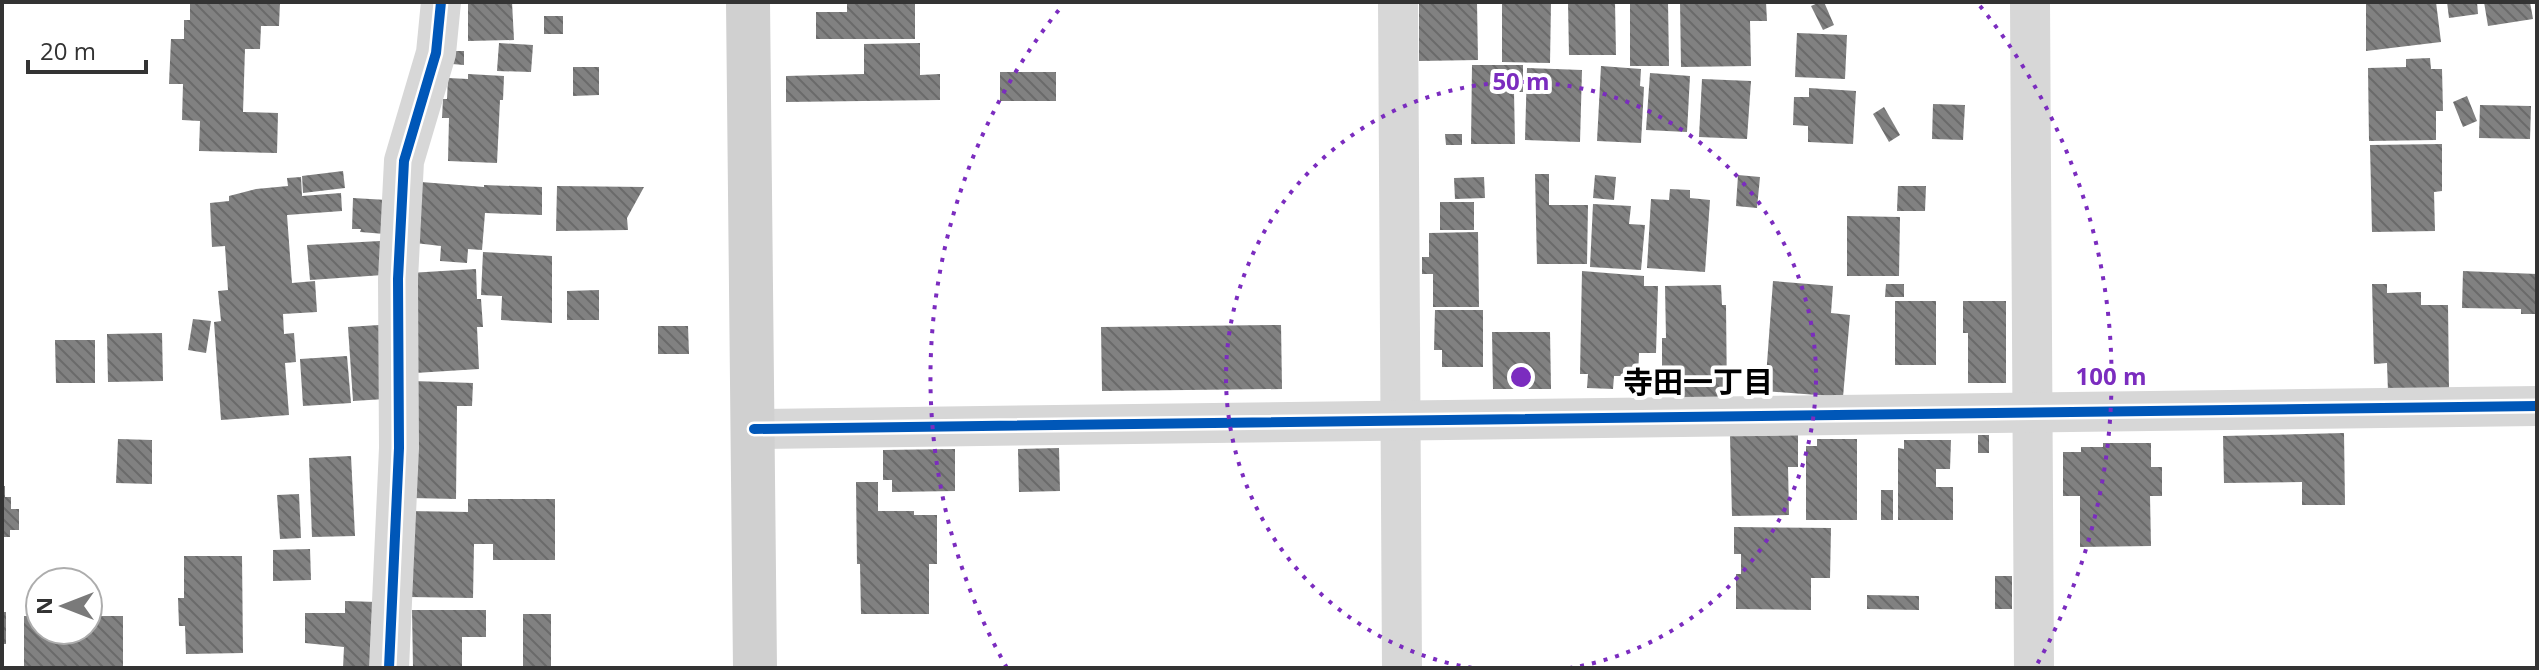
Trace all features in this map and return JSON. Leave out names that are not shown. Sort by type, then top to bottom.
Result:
[{"type":"street","points":[[389,668],[399,448],[398,279],[404,161],[436,53],[441,2]]},
{"type":"street","points":[[748,2],[755,668]]},
{"type":"street","points":[[1398,2],[1402,668]]},
{"type":"street","points":[[2030,2],[2034,668]]},
{"type":"street","points":[[754,429],[2537,406]]},
{"type":"building","points":[[190,2],[280,2],[279,26],[261,26],[260,49],[245,49],[243,112],[278,113],[277,153],[199,151],[200,121],[182,120],[183,84],[169,84],[171,39],[184,39],[184,20],[190,20]]},
{"type":"building","points":[[468,2],[512,2],[514,40],[468,41]]},
{"type":"building","points":[[847,2],[915,2],[915,39],[816,39],[816,12],[847,12]]},
{"type":"building","points":[[1419,2],[1477,3],[1478,60],[1419,61]]},
{"type":"building","points":[[1502,2],[1551,2],[1550,63],[1502,62]]},
{"type":"building","points":[[1568,2],[1615,2],[1616,55],[1569,55]]},
{"type":"building","points":[[1630,2],[1668,2],[1669,66],[1630,66]]},
{"type":"building","points":[[1680,2],[1766,2],[1767,21],[1750,21],[1751,66],[1681,67]]},
{"type":"building","points":[[1824,2],[1834,25],[1823,30],[1811,6]]},
{"type":"building","points":[[2366,2],[2436,2],[2441,42],[2366,51]]},
{"type":"building","points":[[2447,2],[2477,2],[2478,14],[2449,18]]},
{"type":"building","points":[[2484,2],[2530,2],[2533,19],[2488,26]]},
{"type":"building","points":[[544,16],[563,16],[563,34],[544,34]]},
{"type":"building","points":[[1797,33],[1847,35],[1845,79],[1795,77]]},
{"type":"building","points":[[499,43],[533,45],[531,72],[497,71]]},
{"type":"building","points":[[920,43],[920,75],[940,74],[940,100],[786,102],[786,76],[864,74],[864,44]]},
{"type":"building","points":[[452,51],[464,51],[464,65],[452,64]]},
{"type":"building","points":[[2430,58],[2431,69],[2442,69],[2443,111],[2436,111],[2436,140],[2369,141],[2368,68],[2406,67],[2406,59]]},
{"type":"building","points":[[1472,65],[1523,65],[1523,92],[1514,92],[1515,144],[1471,144]]},
{"type":"building","points":[[1601,66],[1641,69],[1640,86],[1644,87],[1641,143],[1597,141]]},
{"type":"building","points":[[573,67],[599,67],[599,95],[573,96]]},
{"type":"building","points":[[1527,68],[1582,70],[1580,142],[1525,140]]},
{"type":"building","points":[[1000,72],[1056,72],[1056,101],[1000,101]]},
{"type":"building","points":[[1650,73],[1690,76],[1687,132],[1646,130]]},
{"type":"building","points":[[468,74],[504,76],[497,163],[448,161],[449,118],[442,118],[443,99],[447,99],[448,78],[468,79]]},
{"type":"building","points":[[1702,79],[1751,81],[1747,139],[1699,137]]},
{"type":"building","points":[[1809,88],[1856,91],[1853,144],[1808,142],[1808,126],[1793,125],[1794,97],[1809,97]]},
{"type":"building","points":[[2467,96],[2477,121],[2463,127],[2453,102]]},
{"type":"building","points":[[1933,104],[1965,105],[1963,140],[1932,139]]},
{"type":"building","points":[[2480,105],[2531,106],[2530,139],[2479,138]]},
{"type":"building","points":[[1884,107],[1900,135],[1889,142],[1873,114]]},
{"type":"building","points":[[1445,134],[1462,134],[1462,145],[1446,145]]},
{"type":"building","points":[[2442,144],[2442,191],[2434,192],[2435,231],[2372,232],[2370,145]]},
{"type":"building","points":[[343,171],[345,188],[303,193],[302,176]]},
{"type":"building","points":[[1535,174],[1549,174],[1549,205],[1588,205],[1587,264],[1537,264]]},
{"type":"building","points":[[1595,175],[1616,177],[1614,200],[1593,198]]},
{"type":"building","points":[[1738,175],[1760,177],[1757,208],[1736,206]]},
{"type":"building","points":[[301,177],[302,196],[341,193],[342,211],[287,215],[292,283],[315,281],[317,312],[283,314],[284,334],[294,333],[296,362],[285,363],[289,415],[221,420],[214,322],[221,321],[218,291],[228,290],[225,246],[212,247],[210,203],[229,201],[229,196],[256,189],[288,186],[287,178]]},
{"type":"building","points":[[1484,177],[1485,198],[1455,199],[1454,178]]},
{"type":"building","points":[[421,182],[542,187],[542,215],[485,213],[482,250],[468,249],[467,263],[440,261],[441,246],[415,243]]},
{"type":"building","points":[[557,186],[644,187],[627,218],[628,230],[556,231]]},
{"type":"building","points":[[1898,186],[1926,186],[1925,211],[1897,211]]},
{"type":"building","points":[[1670,189],[1690,190],[1690,198],[1710,200],[1705,272],[1647,268],[1651,199],[1669,200]]},
{"type":"building","points":[[353,198],[387,200],[385,234],[352,229]]},
{"type":"building","points":[[1440,202],[1474,202],[1474,230],[1440,230]]},
{"type":"building","points":[[1593,204],[1631,206],[1629,224],[1645,225],[1641,270],[1590,267]]},
{"type":"building","points":[[1847,216],[1900,217],[1899,276],[1847,276]]},
{"type":"building","points":[[1478,232],[1479,307],[1433,307],[1433,274],[1422,274],[1422,257],[1429,257],[1429,233]]},
{"type":"building","points":[[380,241],[383,275],[310,280],[307,245]]},
{"type":"building","points":[[483,252],[552,256],[552,323],[501,320],[502,296],[481,295]]},
{"type":"building","points":[[476,269],[477,299],[481,299],[483,327],[477,327],[479,369],[415,373],[409,273]]},
{"type":"building","points":[[1582,271],[1644,276],[1644,286],[1658,286],[1656,353],[1639,353],[1638,376],[1614,376],[1613,389],[1587,388],[1588,374],[1580,374]]},
{"type":"building","points":[[2463,271],[2537,274],[2537,314],[2521,314],[2521,309],[2462,308]]},
{"type":"building","points":[[1773,281],[1833,286],[1831,313],[1850,315],[1843,397],[1765,391]]},
{"type":"building","points":[[1886,284],[1904,284],[1904,297],[1885,297]]},
{"type":"building","points":[[2372,284],[2387,284],[2387,293],[2421,292],[2421,305],[2448,305],[2449,391],[2388,392],[2387,363],[2374,364]]},
{"type":"building","points":[[1721,285],[1722,305],[1726,305],[1727,401],[1662,401],[1665,286]]},
{"type":"building","points":[[599,290],[599,320],[567,320],[567,291]]},
{"type":"building","points":[[1895,301],[1936,301],[1936,365],[1895,365]]},
{"type":"building","points":[[1963,301],[2006,301],[2006,383],[1968,383],[1968,333],[1963,333]]},
{"type":"building","points":[[1435,310],[1483,310],[1483,367],[1442,367],[1442,350],[1434,350]]},
{"type":"building","points":[[193,319],[211,321],[206,353],[188,350]]},
{"type":"building","points":[[379,325],[385,399],[353,401],[348,327]]},
{"type":"building","points":[[1281,325],[1282,389],[1102,391],[1101,327]]},
{"type":"building","points":[[658,326],[688,326],[689,354],[658,354]]},
{"type":"building","points":[[1492,332],[1550,332],[1551,389],[1493,389]]},
{"type":"building","points":[[162,333],[163,381],[108,382],[107,334]]},
{"type":"building","points":[[55,340],[95,340],[95,383],[56,383]]},
{"type":"building","points":[[347,356],[351,403],[303,406],[300,359]]},
{"type":"building","points":[[413,381],[473,383],[472,406],[457,406],[456,499],[411,498]]},
{"type":"building","points":[[2344,433],[2345,505],[2302,505],[2302,482],[2224,483],[2223,436]]},
{"type":"building","points":[[1798,435],[1798,467],[1788,467],[1789,515],[1732,516],[1730,436]]},
{"type":"building","points":[[1978,435],[1989,435],[1989,453],[1978,453]]},
{"type":"building","points":[[118,439],[152,440],[152,484],[116,483]]},
{"type":"building","points":[[1817,439],[1857,439],[1857,520],[1806,520],[1806,446],[1817,446]]},
{"type":"building","points":[[1904,440],[1951,440],[1950,469],[1936,469],[1936,487],[1953,487],[1953,520],[1898,520],[1898,448],[1904,449]]},
{"type":"building","points":[[2103,443],[2151,443],[2151,467],[2162,467],[2162,496],[2150,496],[2151,546],[2080,547],[2080,496],[2063,496],[2063,452],[2081,452],[2081,447],[2103,447]]},
{"type":"building","points":[[1059,448],[1060,491],[1019,492],[1018,449]]},
{"type":"building","points":[[955,449],[955,491],[892,492],[892,480],[883,480],[883,450]]},
{"type":"building","points":[[351,456],[355,536],[312,537],[309,458]]},
{"type":"building","points":[[856,482],[878,482],[878,511],[914,511],[914,515],[937,515],[937,564],[929,564],[929,614],[861,614]]},
{"type":"building","points":[[2,486],[5,486],[5,497],[11,497],[11,509],[19,509],[19,530],[10,530],[10,537],[2,537]]},
{"type":"building","points":[[1881,490],[1893,490],[1893,520],[1881,520]]},
{"type":"building","points":[[299,494],[301,538],[280,539],[277,495]]},
{"type":"building","points":[[468,499],[555,499],[555,560],[493,560],[493,544],[474,544],[473,598],[409,597],[409,511],[468,512]]},
{"type":"building","points":[[1734,527],[1831,528],[1830,578],[1811,578],[1811,610],[1736,609],[1736,574],[1741,574],[1741,554],[1734,554]]},
{"type":"building","points":[[310,549],[311,580],[273,581],[273,550]]},
{"type":"building","points":[[184,556],[242,556],[243,653],[186,654],[185,626],[179,626],[178,598],[184,598]]},
{"type":"building","points":[[1995,576],[2012,576],[2012,609],[1995,609]]},
{"type":"building","points":[[1867,595],[1919,596],[1919,610],[1867,609]]},
{"type":"building","points":[[345,601],[377,602],[376,668],[343,668],[344,647],[305,643],[305,613],[345,613]]},
{"type":"building","points":[[412,610],[486,610],[486,637],[462,637],[462,668],[413,668]]},
{"type":"building","points":[[2,612],[6,612],[6,644],[2,644]]},
{"type":"building","points":[[523,614],[551,614],[551,668],[523,668]]},
{"type":"building","points":[[104,616],[123,616],[123,668],[24,668],[24,646],[104,646]]},
{"type":"cycle path","points":[[389,668],[399,448],[398,279],[404,161],[436,53],[441,2]]},
{"type":"cycle path","points":[[754,429],[2537,406]]},
{"type":"district","name":"寺田一丁目","points":[[1698,383]]}]
